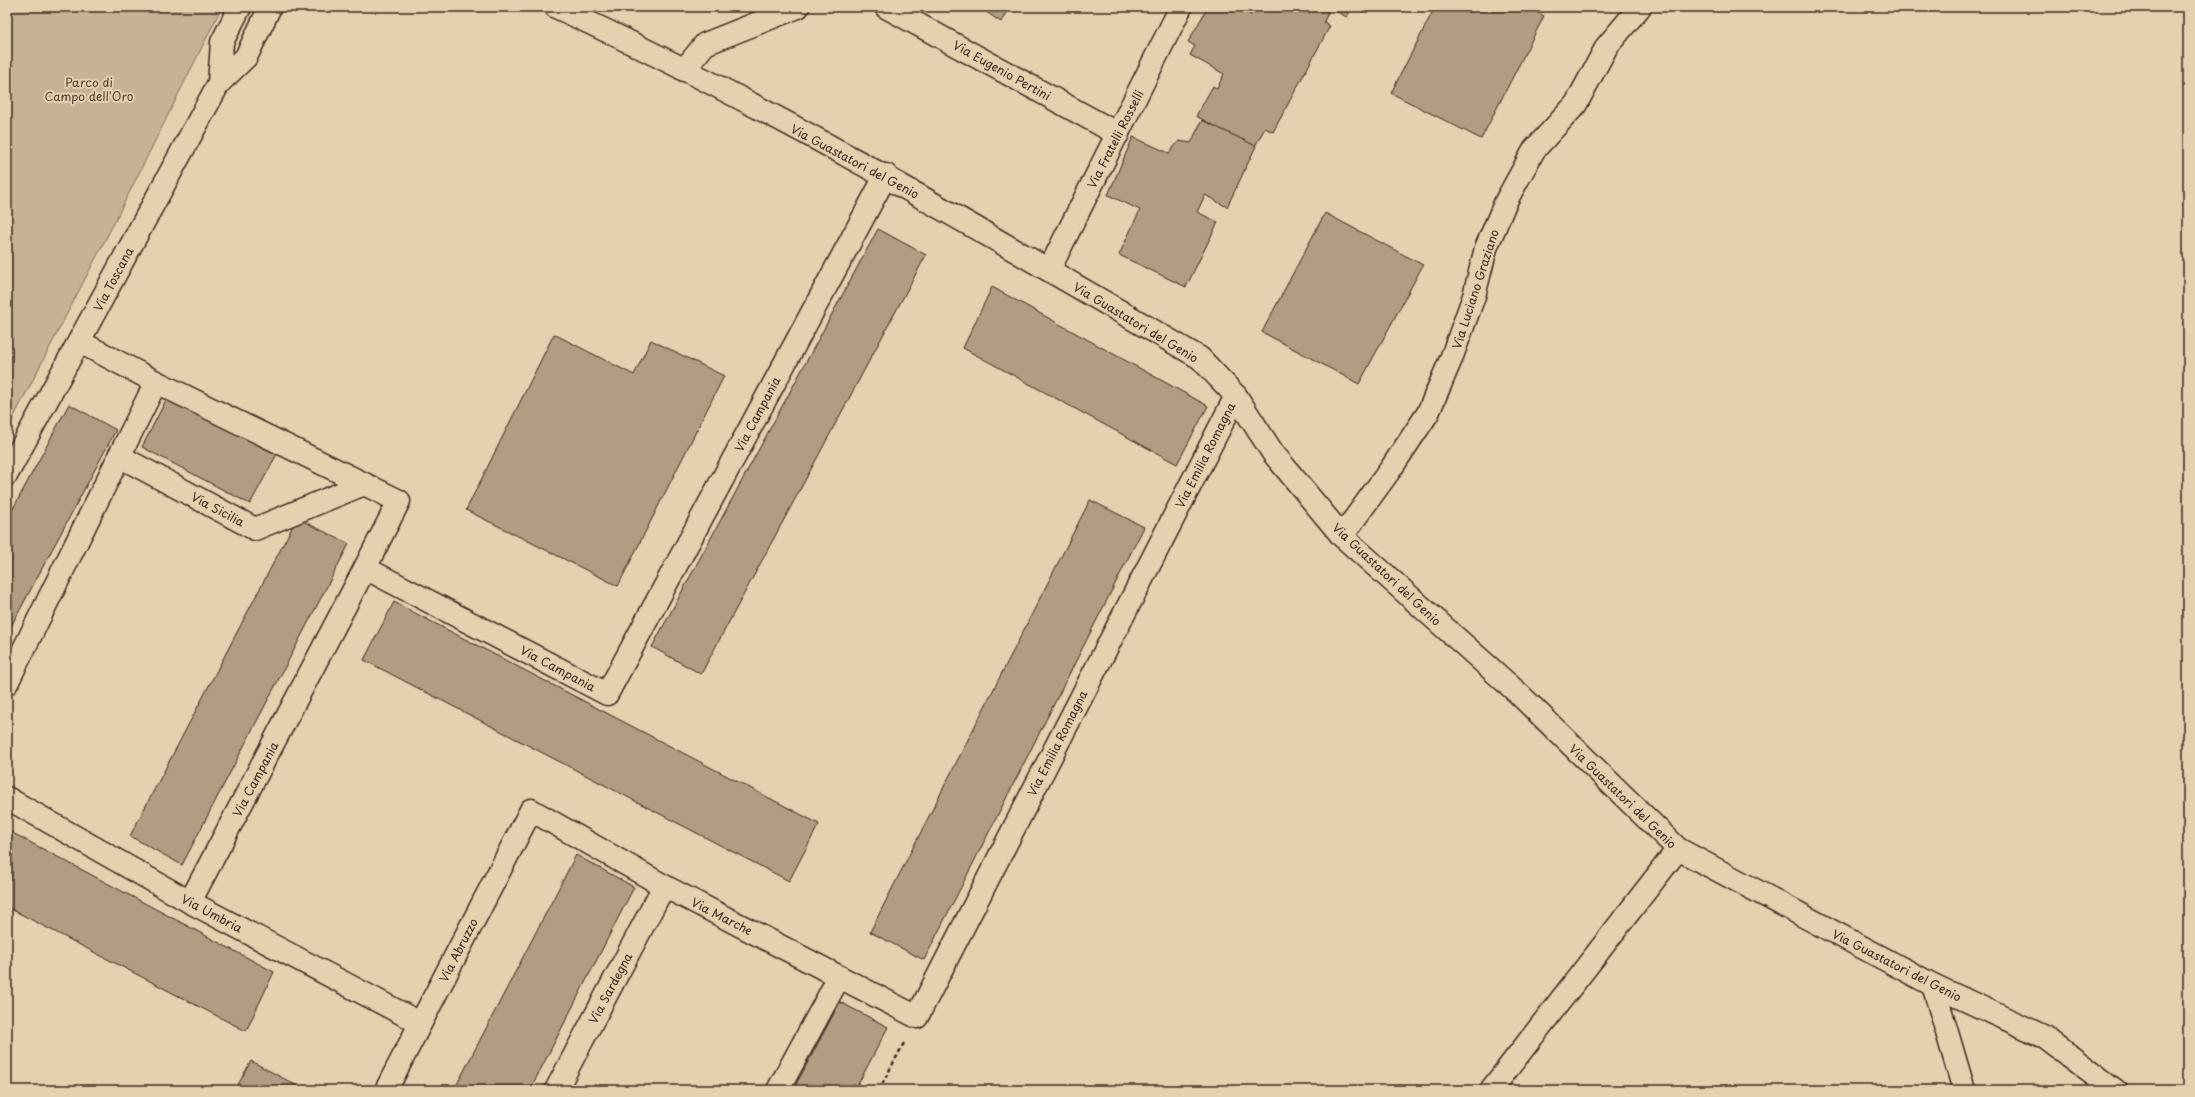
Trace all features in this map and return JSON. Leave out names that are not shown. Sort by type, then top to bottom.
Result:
[{"type":"street","points":[[219,83],[222,42],[240,7]]},
{"type":"street","points":[[219,83],[246,57],[270,7]]},
{"type":"street","name":"Via Guastatori del Genio","points":[[556,7],[684,70],[886,175],[1200,358],[1236,396],[1273,453],[1342,536],[1519,694],[1678,849],[1933,985],[2045,1037],[2115,1090]]},
{"type":"street","points":[[684,70],[705,44],[798,7]]},
{"type":"street","name":"Via Eugenio Pertini","points":[[886,7],[1118,134]]},
{"type":"street","name":"Via Fratelli Rosselli","points":[[1049,270],[1181,7]]},
{"type":"street","name":"Via Luciano Graziano","points":[[1342,536],[1390,470],[1428,413],[1451,358],[1474,296],[1486,248],[1506,201],[1534,150],[1576,104],[1607,46],[1640,7]]},
{"type":"street","name":"Via Toscana","points":[[7,474],[80,342],[219,83]]},
{"type":"street","name":"Via Campania","points":[[190,902],[366,568],[607,694],[886,175]]},
{"type":"street","points":[[80,342],[156,382],[399,501],[366,568]]},
{"type":"street","points":[[7,683],[156,382]]},
{"type":"street","name":"Via Emilia Romagna","points":[[917,1017],[1236,396]]},
{"type":"street","name":"Via Sicilia","points":[[119,456],[255,529],[364,484]]},
{"type":"street","name":"Via Umbria","points":[[7,798],[190,902],[420,1023]]},
{"type":"street","name":"Via Marche","points":[[531,810],[664,886],[917,1017]]},
{"type":"street","name":"Via Abruzzo","points":[[386,1090],[531,810]]},
{"type":"street","points":[[1491,1090],[1678,849]]},
{"type":"street","name":"Via Sardegna","points":[[556,1090],[664,886]]},
{"type":"street","points":[[778,1090],[839,977]]},
{"type":"street","points":[[1933,985],[1964,1090]]},
{"type":"path","points":[[879,1090],[917,1017]]},
{"type":"green space","name":"Parco di Campo dell'Oro","points":[[7,7],[222,7],[117,217],[7,430]]},
{"type":"building","points":[[979,7],[1009,7],[1001,22]]},
{"type":"building","points":[[1208,7],[1236,7],[1251,15],[1255,7],[1319,7],[1328,12],[1324,22],[1330,26],[1273,132],[1265,128],[1254,148],[1196,116],[1213,86],[1217,89],[1224,74],[1190,55],[1195,46],[1188,42]]},
{"type":"building","points":[[1327,7],[1352,7],[1347,17]]},
{"type":"building","points":[[1435,7],[1527,7],[1544,16],[1481,139],[1391,93]]},
{"type":"building","points":[[1202,120],[1256,146],[1227,207],[1205,195],[1197,212],[1218,222],[1186,287],[1119,255],[1140,210],[1108,195],[1133,137],[1169,153],[1179,141],[1191,143]]},
{"type":"building","points":[[1325,213],[1423,265],[1359,384],[1262,332]]},
{"type":"building","points":[[878,229],[926,255],[701,674],[652,647]]},
{"type":"building","points":[[992,287],[1208,406],[1177,464],[963,348]]},
{"type":"building","points":[[554,334],[634,375],[651,340],[724,376],[618,586],[466,510]]},
{"type":"building","points":[[168,396],[277,454],[250,504],[142,447]]},
{"type":"building","points":[[69,404],[116,430],[7,634],[7,520]]},
{"type":"building","points":[[1090,500],[1144,527],[924,960],[870,932]]},
{"type":"building","points":[[297,518],[349,544],[182,865],[130,836]]},
{"type":"building","points":[[394,602],[819,824],[789,881],[364,660]]},
{"type":"building","points":[[7,830],[274,972],[246,1031],[7,907]]},
{"type":"building","points":[[576,855],[634,887],[530,1090],[454,1090]]},
{"type":"building","points":[[840,1002],[888,1027],[855,1090],[793,1090]]},
{"type":"building","points":[[251,1061],[305,1090],[235,1090]]}]
